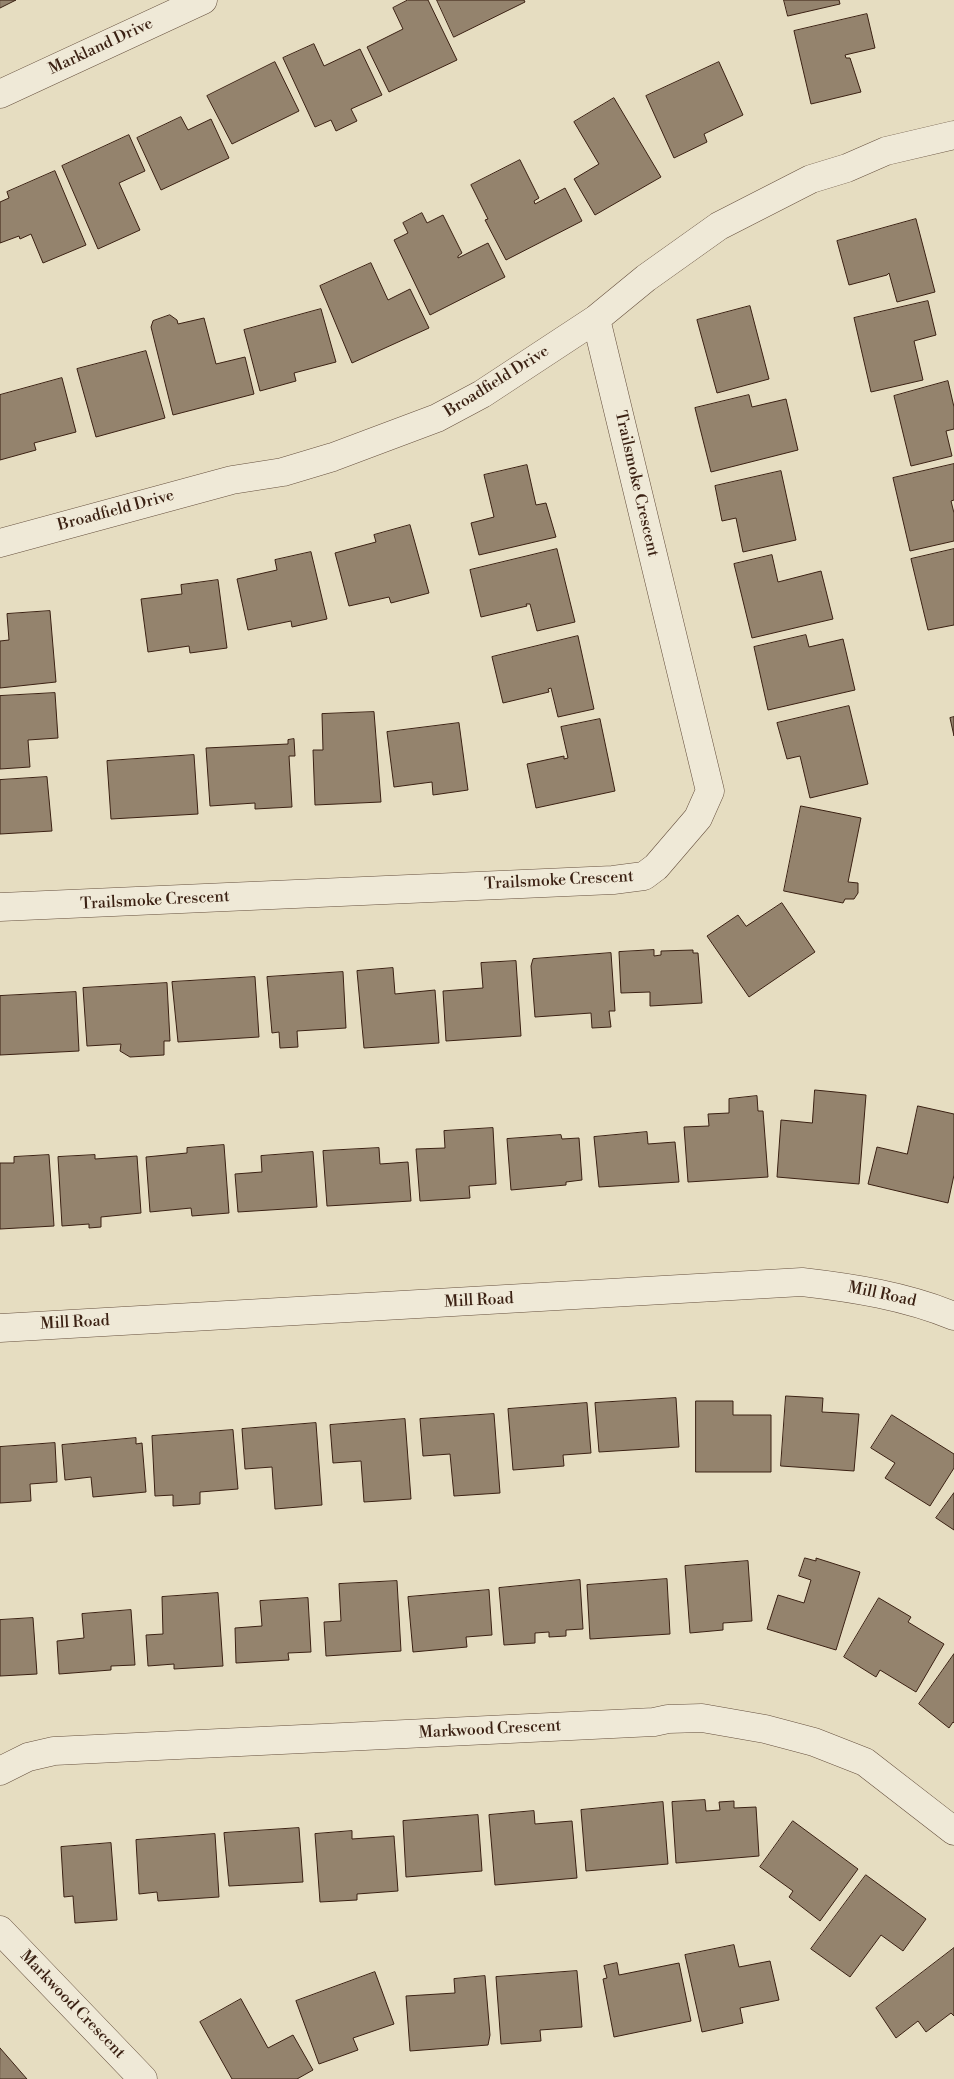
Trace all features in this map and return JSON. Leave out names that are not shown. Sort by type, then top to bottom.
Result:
[{"type":"street","name":"Markland Drive","points":[[0,94],[202,0]]},
{"type":"street","name":"Broadfield Drive","points":[[0,543],[232,480],[283,472],[333,457],[429,422],[482,394],[596,319],[646,278],[719,226],[811,180],[847,168],[886,151],[954,135]]},
{"type":"street","name":"Trailsmoke Crescent","points":[[0,907],[614,880],[644,876],[656,867],[698,818],[710,791],[596,319]]},
{"type":"street","name":"Mill Road","points":[[0,1328],[802,1282],[855,1288],[925,1304],[954,1316]]},
{"type":"street","name":"Markwood Crescent","points":[[0,1771],[28,1758],[54,1751],[702,1718],[765,1728],[814,1742],[865,1762],[954,1831]]},
{"type":"street","name":"Markwood Crescent","points":[[0,1930],[143,2079]]},
{"type":"building","points":[[0,0],[16,0],[0,8]]},
{"type":"building","points":[[408,0],[428,0],[457,60],[389,92],[367,47],[403,29],[393,8]]},
{"type":"building","points":[[437,0],[524,0],[525,2],[454,37]]},
{"type":"building","points":[[784,0],[839,0],[840,4],[788,16]]},
{"type":"building","points":[[867,14],[875,48],[845,55],[846,58],[850,58],[861,92],[811,104],[794,31]]},
{"type":"building","points":[[314,44],[324,66],[360,49],[382,95],[351,109],[357,121],[336,131],[331,120],[315,127],[283,58]]},
{"type":"building","points":[[275,62],[299,111],[232,144],[207,96]]},
{"type":"building","points":[[719,62],[743,115],[704,134],[707,142],[674,158],[646,96]]},
{"type":"building","points":[[614,98],[661,177],[595,215],[574,179],[599,164],[574,122]]},
{"type":"building","points":[[181,117],[188,130],[211,119],[229,158],[161,190],[137,138]]},
{"type":"building","points":[[129,135],[145,171],[119,183],[140,230],[98,249],[62,166]]},
{"type":"building","points":[[520,160],[539,198],[534,201],[535,204],[565,188],[582,221],[506,260],[485,220],[488,219],[471,185]]},
{"type":"building","points":[[55,171],[86,245],[43,263],[31,234],[20,239],[19,236],[0,243],[0,202],[9,198],[7,192]]},
{"type":"building","points":[[422,213],[427,223],[443,215],[462,253],[458,258],[488,243],[505,277],[430,315],[394,240],[408,233],[403,223]]},
{"type":"building","points":[[916,219],[935,292],[897,302],[889,273],[849,285],[837,241]]},
{"type":"building","points":[[371,263],[388,300],[410,289],[429,328],[352,363],[320,286]]},
{"type":"building","points":[[928,301],[936,335],[914,341],[923,380],[871,392],[854,318]]},
{"type":"building","points":[[750,306],[769,379],[717,393],[697,320]]},
{"type":"building","points":[[321,309],[336,362],[294,373],[296,381],[260,391],[244,330]]},
{"type":"building","points":[[170,315],[177,320],[178,324],[204,318],[216,364],[245,357],[254,394],[173,415],[151,327],[153,321]]},
{"type":"building","points":[[146,351],[165,418],[96,437],[77,369]]},
{"type":"building","points":[[62,378],[76,432],[34,443],[36,450],[0,460],[0,395]]},
{"type":"building","points":[[948,381],[954,407],[954,429],[946,431],[952,456],[911,466],[894,396]]},
{"type":"building","points":[[749,395],[752,407],[786,399],[798,450],[711,472],[695,408]]},
{"type":"building","points":[[954,464],[954,500],[951,501],[954,513],[954,541],[910,551],[893,478]]},
{"type":"building","points":[[527,465],[536,505],[546,503],[556,537],[479,555],[471,523],[494,517],[484,475]]},
{"type":"building","points":[[781,471],[796,540],[743,552],[736,518],[722,521],[715,486]]},
{"type":"building","points":[[410,525],[429,593],[391,603],[389,597],[349,606],[335,553],[376,542],[374,535]]},
{"type":"building","points":[[557,549],[575,622],[537,631],[530,604],[481,617],[470,570]]},
{"type":"building","points":[[954,549],[954,625],[928,630],[911,559]]},
{"type":"building","points":[[311,552],[327,619],[292,627],[291,621],[248,630],[237,579],[277,570],[275,560]]},
{"type":"building","points":[[772,555],[778,582],[821,571],[833,619],[752,638],[734,564]]},
{"type":"building","points":[[218,580],[227,648],[190,653],[189,646],[148,652],[141,599],[182,594],[181,585]]},
{"type":"building","points":[[50,611],[56,682],[0,688],[0,641],[9,640],[7,614]]},
{"type":"building","points":[[806,635],[809,647],[843,639],[855,690],[768,710],[754,647]]},
{"type":"building","points":[[578,636],[594,709],[558,717],[551,688],[548,689],[549,692],[503,703],[492,657]]},
{"type":"building","points":[[55,693],[58,738],[28,740],[30,767],[0,769],[0,696]]},
{"type":"building","points":[[849,706],[868,784],[810,798],[800,756],[787,759],[777,723]]},
{"type":"building","points":[[374,712],[381,802],[315,805],[313,750],[323,750],[322,714]]},
{"type":"building","points":[[954,717],[954,736],[950,718]]},
{"type":"building","points":[[600,719],[615,791],[536,808],[527,764],[564,756],[564,759],[568,758],[561,727]]},
{"type":"building","points":[[459,723],[468,790],[433,795],[432,782],[394,787],[387,732]]},
{"type":"building","points":[[294,739],[295,756],[289,756],[292,807],[255,809],[255,803],[210,806],[206,748],[288,744],[288,740]]},
{"type":"building","points":[[194,755],[198,814],[111,819],[107,761]]},
{"type":"building","points":[[47,777],[52,831],[0,834],[0,780]]},
{"type":"building","points":[[801,806],[861,818],[848,882],[858,883],[858,893],[854,899],[845,899],[843,903],[784,891]]},
{"type":"building","points":[[782,903],[815,952],[749,997],[707,936],[738,915],[746,926]]},
{"type":"building","points":[[654,950],[654,956],[661,955],[661,951],[693,950],[693,953],[698,953],[702,1003],[650,1006],[650,992],[621,993],[619,952]]},
{"type":"building","points":[[611,953],[615,1011],[609,1011],[611,1027],[592,1028],[591,1013],[535,1017],[531,966],[533,959]]},
{"type":"building","points":[[516,961],[521,1036],[446,1041],[443,991],[483,988],[481,963]]},
{"type":"building","points":[[393,968],[395,994],[435,990],[439,1043],[364,1048],[357,971]]},
{"type":"building","points":[[343,972],[346,1028],[297,1031],[298,1047],[280,1048],[279,1032],[272,1033],[267,977]]},
{"type":"building","points":[[255,977],[259,1037],[178,1042],[172,982]]},
{"type":"building","points":[[167,983],[170,1041],[164,1041],[164,1055],[130,1057],[120,1051],[121,1044],[87,1046],[83,988]]},
{"type":"building","points":[[76,992],[79,1051],[0,1055],[0,996]]},
{"type":"building","points":[[815,1090],[866,1095],[859,1184],[777,1177],[781,1120],[812,1123]]},
{"type":"building","points":[[757,1096],[758,1111],[763,1111],[768,1177],[688,1182],[684,1127],[709,1126],[708,1114],[729,1113],[729,1099]]},
{"type":"building","points":[[918,1106],[954,1114],[954,1175],[948,1203],[868,1184],[877,1147],[907,1154]]},
{"type":"building","points":[[493,1128],[496,1184],[469,1186],[470,1198],[420,1201],[416,1149],[445,1148],[444,1131]]},
{"type":"building","points":[[647,1132],[648,1144],[675,1142],[679,1182],[599,1187],[594,1137]]},
{"type":"building","points":[[561,1135],[562,1139],[579,1138],[582,1180],[566,1182],[566,1185],[511,1190],[507,1139]]},
{"type":"building","points":[[224,1145],[229,1213],[192,1216],[191,1208],[150,1212],[146,1157],[187,1153],[187,1148]]},
{"type":"building","points":[[379,1148],[380,1164],[408,1162],[411,1201],[327,1206],[323,1151]]},
{"type":"building","points":[[313,1152],[317,1207],[238,1212],[235,1174],[262,1172],[261,1156]]},
{"type":"building","points":[[49,1155],[54,1226],[0,1229],[0,1163],[14,1163],[14,1157]]},
{"type":"building","points":[[95,1155],[95,1159],[137,1156],[141,1213],[101,1217],[101,1227],[89,1228],[89,1224],[62,1226],[58,1157]]},
{"type":"building","points":[[786,1396],[823,1398],[822,1412],[859,1414],[854,1471],[781,1466]]},
{"type":"building","points":[[676,1398],[679,1447],[599,1452],[595,1403]]},
{"type":"building","points":[[696,1401],[733,1401],[733,1415],[771,1415],[771,1472],[696,1472]]},
{"type":"building","points":[[587,1403],[591,1453],[563,1455],[564,1466],[513,1470],[508,1409]]},
{"type":"building","points":[[494,1414],[500,1493],[454,1496],[450,1454],[423,1456],[420,1419]]},
{"type":"building","points":[[892,1415],[954,1454],[954,1468],[930,1506],[885,1478],[895,1463],[871,1448]]},
{"type":"building","points":[[405,1419],[411,1499],[364,1502],[361,1461],[333,1463],[330,1425]]},
{"type":"building","points":[[316,1423],[322,1505],[275,1509],[272,1467],[245,1469],[242,1429]]},
{"type":"building","points":[[233,1430],[238,1489],[200,1492],[200,1504],[173,1506],[173,1495],[155,1496],[152,1436]]},
{"type":"building","points":[[136,1438],[136,1444],[142,1443],[146,1492],[93,1497],[91,1477],[65,1480],[62,1445]]},
{"type":"building","points":[[55,1443],[57,1482],[30,1484],[31,1501],[0,1503],[0,1447]]},
{"type":"building","points":[[954,1493],[954,1530],[936,1518]]},
{"type":"building","points":[[805,1558],[816,1561],[816,1558],[860,1572],[836,1650],[767,1629],[778,1595],[804,1603],[811,1580],[799,1576]]},
{"type":"building","points":[[748,1561],[752,1621],[723,1623],[723,1630],[690,1633],[685,1566]]},
{"type":"building","points":[[667,1579],[670,1634],[590,1639],[587,1585]]},
{"type":"building","points":[[580,1580],[583,1629],[566,1630],[566,1636],[549,1637],[549,1632],[535,1633],[535,1643],[504,1645],[499,1588]]},
{"type":"building","points":[[397,1581],[401,1651],[326,1656],[324,1622],[341,1621],[339,1584]]},
{"type":"building","points":[[489,1590],[492,1635],[466,1637],[467,1647],[413,1652],[408,1597]]},
{"type":"building","points":[[218,1593],[223,1666],[174,1669],[174,1664],[148,1666],[146,1635],[163,1634],[162,1597]]},
{"type":"building","points":[[308,1598],[311,1652],[288,1653],[289,1660],[236,1663],[235,1628],[262,1626],[260,1601]]},
{"type":"building","points":[[879,1598],[911,1617],[908,1622],[944,1644],[916,1692],[880,1670],[876,1677],[844,1657]]},
{"type":"building","points":[[131,1610],[135,1665],[111,1666],[111,1670],[59,1674],[57,1641],[84,1638],[82,1614]]},
{"type":"building","points":[[33,1618],[37,1674],[0,1676],[0,1620]]},
{"type":"building","points":[[954,1654],[954,1723],[949,1728],[919,1704]]},
{"type":"building","points":[[705,1800],[706,1811],[720,1810],[719,1802],[734,1801],[734,1808],[756,1807],[759,1856],[676,1863],[672,1802]]},
{"type":"building","points":[[663,1802],[668,1864],[586,1871],[581,1810]]},
{"type":"building","points":[[534,1811],[535,1824],[572,1821],[577,1878],[495,1885],[489,1815]]},
{"type":"building","points":[[478,1815],[482,1871],[406,1877],[403,1821]]},
{"type":"building","points":[[793,1821],[858,1869],[820,1921],[789,1897],[793,1891],[760,1867]]},
{"type":"building","points":[[299,1828],[303,1882],[229,1886],[224,1833]]},
{"type":"building","points":[[352,1831],[352,1839],[394,1836],[398,1891],[357,1894],[357,1900],[320,1902],[315,1834]]},
{"type":"building","points":[[215,1834],[219,1897],[158,1901],[157,1892],[139,1894],[136,1840]]},
{"type":"building","points":[[111,1843],[117,1920],[75,1923],[73,1896],[64,1897],[61,1847]]},
{"type":"building","points":[[866,1875],[926,1919],[903,1951],[881,1935],[850,1977],[811,1949]]},
{"type":"building","points":[[734,1945],[739,1967],[770,1961],[779,2000],[740,2008],[743,2023],[702,2032],[685,1955]]},
{"type":"building","points":[[954,1948],[954,2016],[951,2013],[926,2032],[918,2021],[896,2038],[876,2008]]},
{"type":"building","points":[[617,1963],[619,1975],[679,1963],[691,2021],[614,2037],[603,1979],[607,1978],[604,1966]]},
{"type":"building","points":[[577,1971],[582,2027],[540,2030],[541,2041],[501,2044],[496,1977]]},
{"type":"building","points":[[375,1972],[394,2024],[353,2038],[358,2050],[319,2064],[296,2001]]},
{"type":"building","points":[[485,1976],[490,2035],[488,2045],[410,2051],[406,1996],[455,1993],[454,1979]]},
{"type":"building","points":[[241,1999],[268,2048],[293,2035],[313,2070],[297,2079],[232,2079],[200,2022]]},
{"type":"building","points":[[0,2048],[27,2079],[0,2079]]}]
